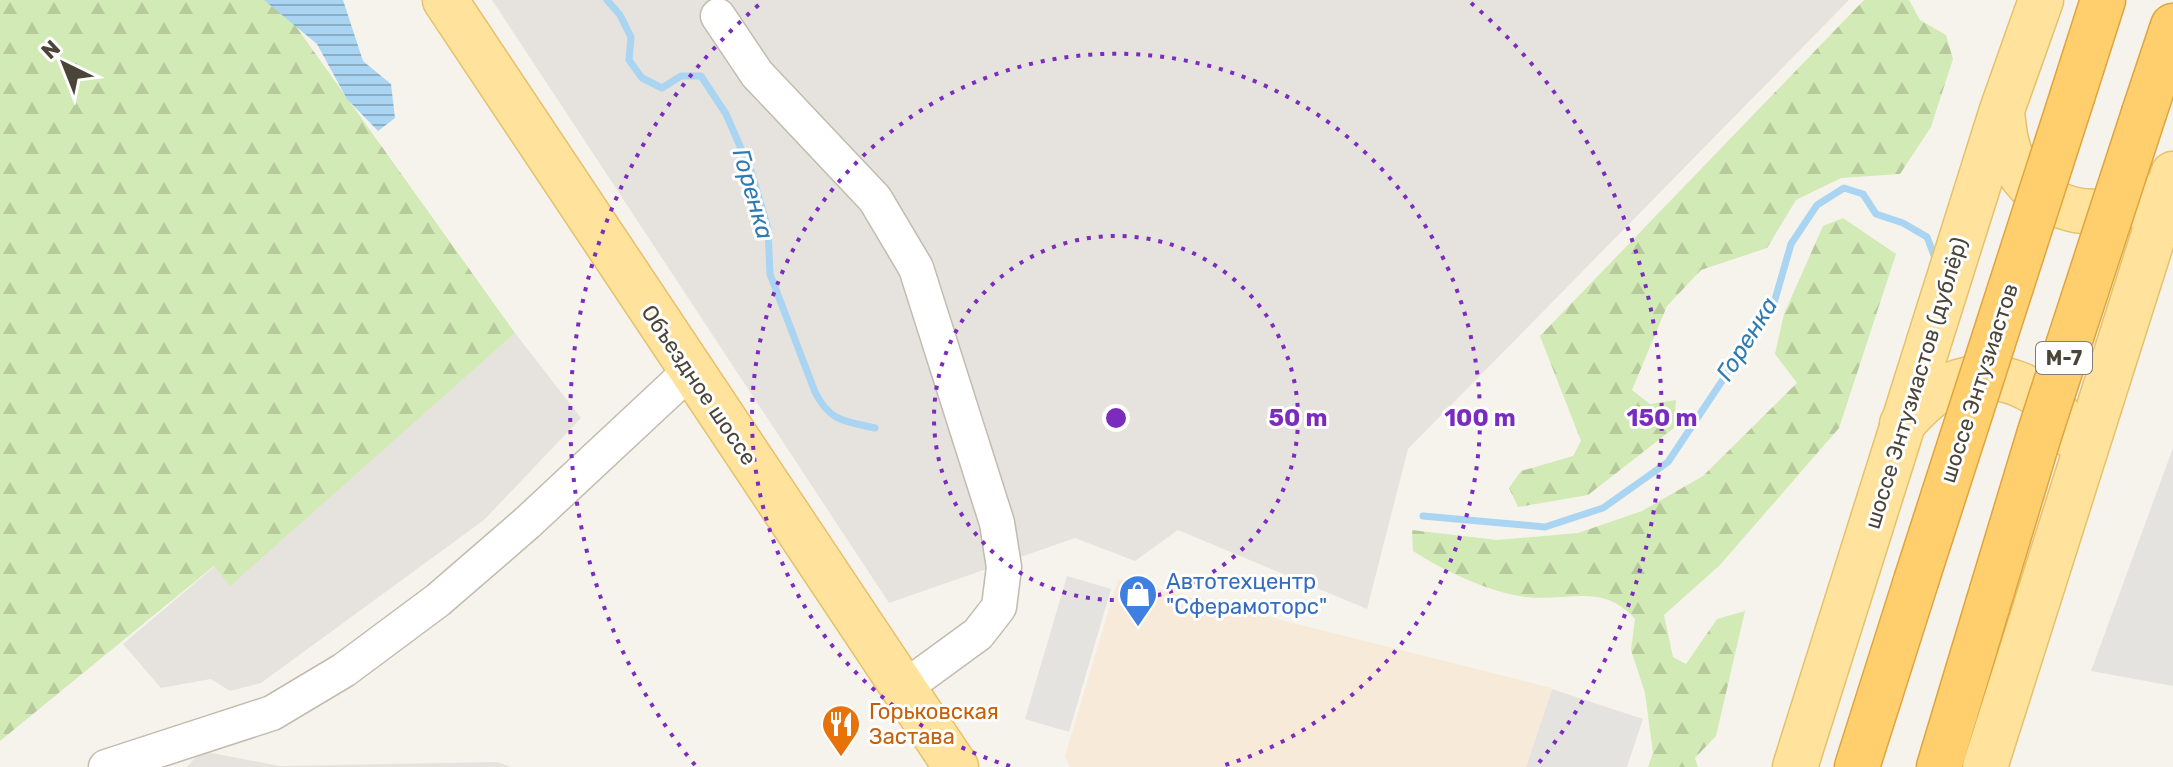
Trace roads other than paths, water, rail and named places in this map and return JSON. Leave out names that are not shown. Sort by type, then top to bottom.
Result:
[{"type":"highway","name":"шоссе Энтузиастов","points":[[1857,767],[2103,0]]},
{"type":"highway","name":"М-7","points":[[1939,767],[2040,432],[2173,26]]},
{"type":"main road","name":"Объездное шоссе","points":[[445,0],[956,767]]},
{"type":"main road","name":"шоссе Энтузиастов (дублёр)","points":[[1795,767],[2002,110],[2041,0]]},
{"type":"main road","points":[[2002,110],[2006,143],[2018,172],[2039,194],[2067,208],[2097,212],[2128,206],[2154,190],[2173,171]]},
{"type":"main road","points":[[1985,767],[2173,171]]},
{"type":"main road","points":[[1902,425],[1924,401],[1950,385],[1980,378],[2011,381],[2039,395],[2060,417],[2073,445],[2078,472]]},
{"type":"street","points":[[718,16],[757,74],[875,199],[916,268],[997,523],[1004,567],[999,607],[978,634],[904,688]]},
{"type":"street","points":[[106,767],[272,713],[344,670],[438,600],[516,533],[690,371]]},
{"type":"water","points":[[264,0],[343,0],[363,61],[391,84],[395,118],[378,131],[347,99],[317,44]]},
{"type":"waterway","name":"Горенка","points":[[607,0],[620,15],[631,37],[629,60],[642,78],[662,88],[681,76],[701,76],[726,114],[752,174],[768,229],[770,274],[815,392],[826,409],[839,419],[875,428]]},
{"type":"waterway","name":"Горенка","points":[[1423,516],[1545,527],[1603,508],[1668,462],[1774,303],[1791,244],[1817,205],[1844,188],[1863,194],[1876,214],[1903,223],[1927,237],[1937,263]]},
{"type":"place","name":"Автотехцентр \"Сферамоторс\"","points":[[1138,628]]},
{"type":"place","name":"Горьковская Застава","points":[[841,758]]}]
